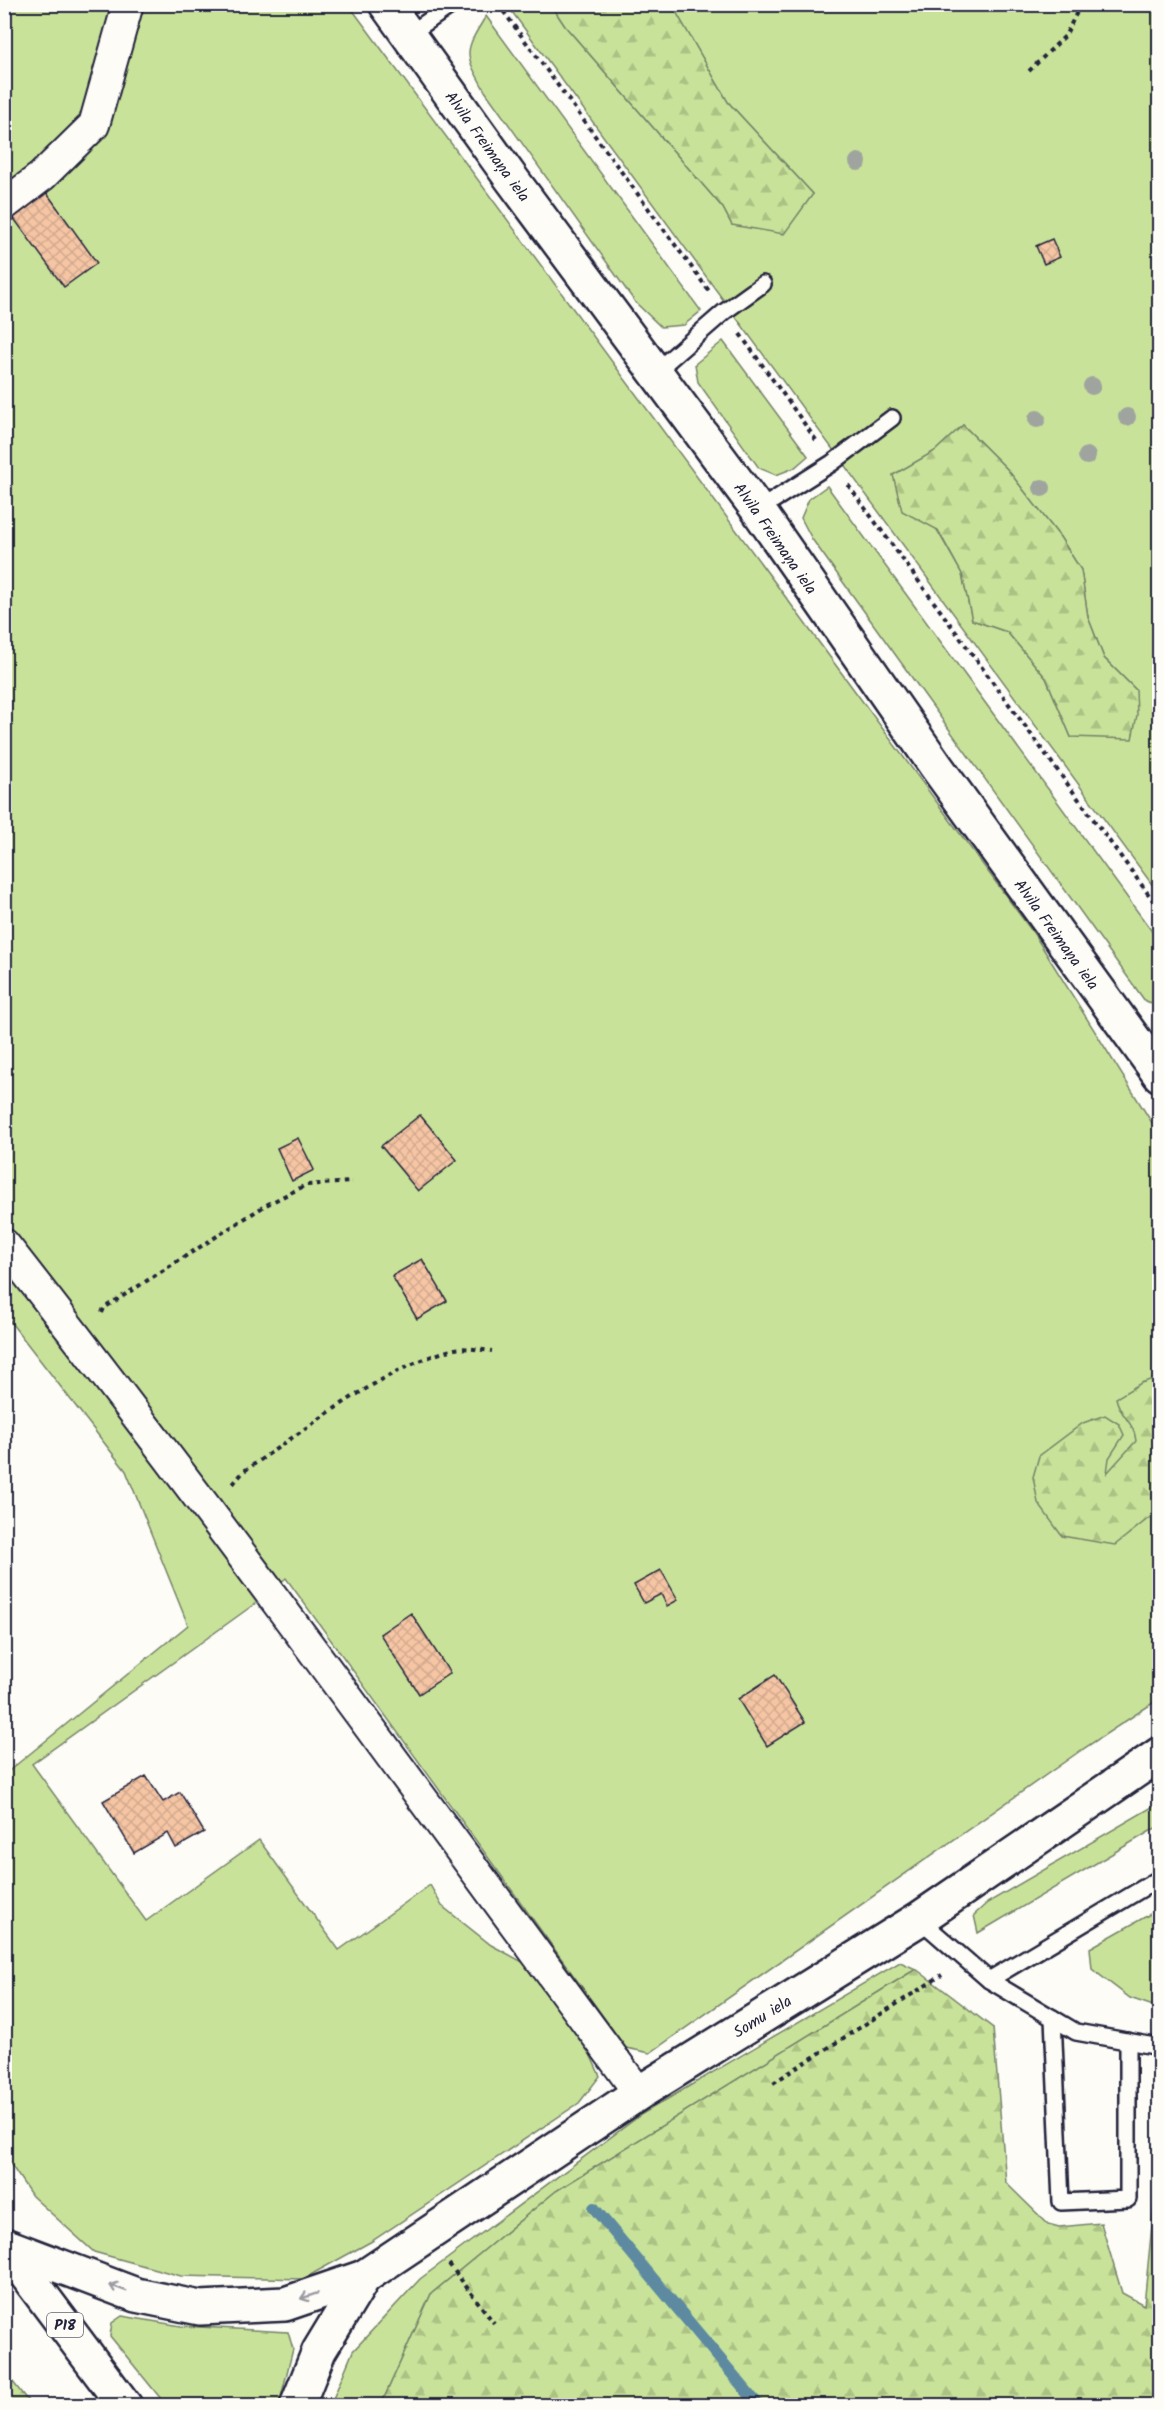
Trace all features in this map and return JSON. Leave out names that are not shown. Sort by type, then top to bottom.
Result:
[{"type":"main road","name":"Alvila Freimaņa iela","points":[[386,4],[758,510],[936,766],[1154,1058]]},
{"type":"main road","name":"Somu iela","points":[[364,2277],[639,2092],[919,1919],[1153,1759]]},
{"type":"main road","points":[[4,2245],[136,2295],[200,2308],[285,2304],[364,2277]]},
{"type":"main road","name":"P18","points":[[4,2245],[125,2406]]},
{"type":"main road","points":[[297,2406],[318,2350],[364,2277]]},
{"type":"street","points":[[4,205],[42,176],[94,125],[128,4]]},
{"type":"street","points":[[4,1244],[210,1513],[639,2092]]},
{"type":"lane","points":[[408,35],[453,4]]},
{"type":"lane","points":[[655,372],[724,312],[763,284]]},
{"type":"lane","points":[[758,510],[832,463],[892,418]]},
{"type":"lane","points":[[989,1980],[1160,1878]]},
{"type":"lane","points":[[919,1919],[989,1980],[1076,2032],[1160,2047]]},
{"type":"lane","points":[[1053,2018],[1061,2202],[1128,2199],[1128,2041]]},
{"type":"path","points":[[1029,71],[1065,36],[1081,4]]},
{"type":"path","points":[[88,1351],[104,1308],[147,1280],[266,1205],[306,1185],[352,1182]]},
{"type":"path","points":[[210,1513],[244,1471],[370,1386],[420,1361],[458,1348],[492,1351]]},
{"type":"path","points":[[772,2083],[965,1960]]},
{"type":"path","points":[[427,2235],[494,2323]]},
{"type":"green space","points":[[5,5],[349,5],[1034,934],[1159,1134],[1159,1699],[1080,1751],[650,2053],[626,2048],[286,1578],[256,1603],[32,1764],[146,1921],[259,1840],[339,1950],[430,1885],[442,1906],[491,1945],[532,1967],[589,2052],[600,2076],[579,2103],[372,2241],[303,2279],[181,2276],[94,2252],[32,2196],[5,2156],[5,1774],[188,1625],[126,1471],[5,1315]]},
{"type":"green space","points":[[507,5],[551,5],[565,26],[723,208],[732,225],[813,194],[728,102],[672,5],[1159,5],[1159,894]],"holes":[[[963,425],[1007,469],[1060,537],[1081,570],[1088,617],[1104,658],[1136,690],[1071,737],[1046,678],[1007,632],[972,620],[962,574],[937,530],[893,475],[935,451]]]},
{"type":"green space","points":[[551,5],[672,5],[728,102],[813,194],[784,234],[732,225],[723,208],[565,26]]},
{"type":"green space","points":[[486,16],[701,311],[684,325],[661,327],[635,302],[485,91],[473,68],[469,53],[473,38]]},
{"type":"green space","points":[[723,341],[808,456],[794,468],[776,475],[759,468],[698,382],[695,364]]},
{"type":"green space","points":[[963,425],[1007,469],[1060,537],[1081,570],[1088,617],[1104,658],[1136,690],[1137,715],[1132,739],[1071,737],[1046,678],[1007,632],[972,620],[962,574],[938,530],[902,511],[893,475],[935,451]]},
{"type":"green space","points":[[827,486],[1159,941],[1159,1005],[1145,1001],[812,539],[801,518],[809,499]]},
{"type":"green space","points":[[1159,1377],[1159,1510],[1115,1545],[1062,1536],[1038,1503],[1033,1477],[1039,1456],[1083,1423],[1105,1415],[1119,1424],[1124,1435],[1109,1458],[1107,1473],[1136,1441],[1133,1429],[1116,1398],[1141,1383]]},
{"type":"green space","points":[[1159,1803],[1159,1826],[978,1933],[974,1915],[987,1903]]},
{"type":"green space","points":[[1159,1909],[1159,2008],[1130,1998],[1092,1969],[1090,1948]]},
{"type":"green space","points":[[900,1962],[916,1969],[556,2191],[431,2294],[381,2405],[330,2406],[353,2351],[420,2279],[642,2114]]},
{"type":"green space","points":[[916,1969],[993,2028],[1006,2183],[1048,2224],[1059,2227],[1101,2223],[1122,2293],[1144,2305],[1159,2155],[1159,2405],[381,2405],[431,2294],[556,2191]]},
{"type":"green space","points":[[122,2316],[181,2326],[288,2332],[293,2349],[279,2405],[166,2405],[110,2336],[112,2323]]},
{"type":"green space","points":[[5,2372],[31,2405],[5,2405]]},
{"type":"building","points":[[967,4],[983,4],[969,11]]},
{"type":"building","points":[[41,185],[97,263],[64,287],[7,209]]},
{"type":"building","points":[[1052,239],[1060,257],[1044,264],[1036,246]]},
{"type":"building","points":[[420,1115],[457,1160],[418,1191],[381,1146]]},
{"type":"building","points":[[298,1138],[314,1170],[292,1181],[277,1148]]},
{"type":"building","points":[[422,1259],[447,1301],[417,1319],[392,1276]]},
{"type":"building","points":[[661,1570],[678,1600],[667,1606],[661,1594],[644,1603],[634,1585]]},
{"type":"building","points":[[411,1613],[450,1673],[419,1694],[380,1634]]},
{"type":"building","points":[[775,1675],[805,1722],[767,1746],[738,1699]]},
{"type":"building","points":[[146,1776],[163,1802],[180,1792],[204,1832],[176,1848],[168,1833],[134,1853],[103,1801]]},
{"type":"waterway","points":[[594,2208],[759,2406]]}]
